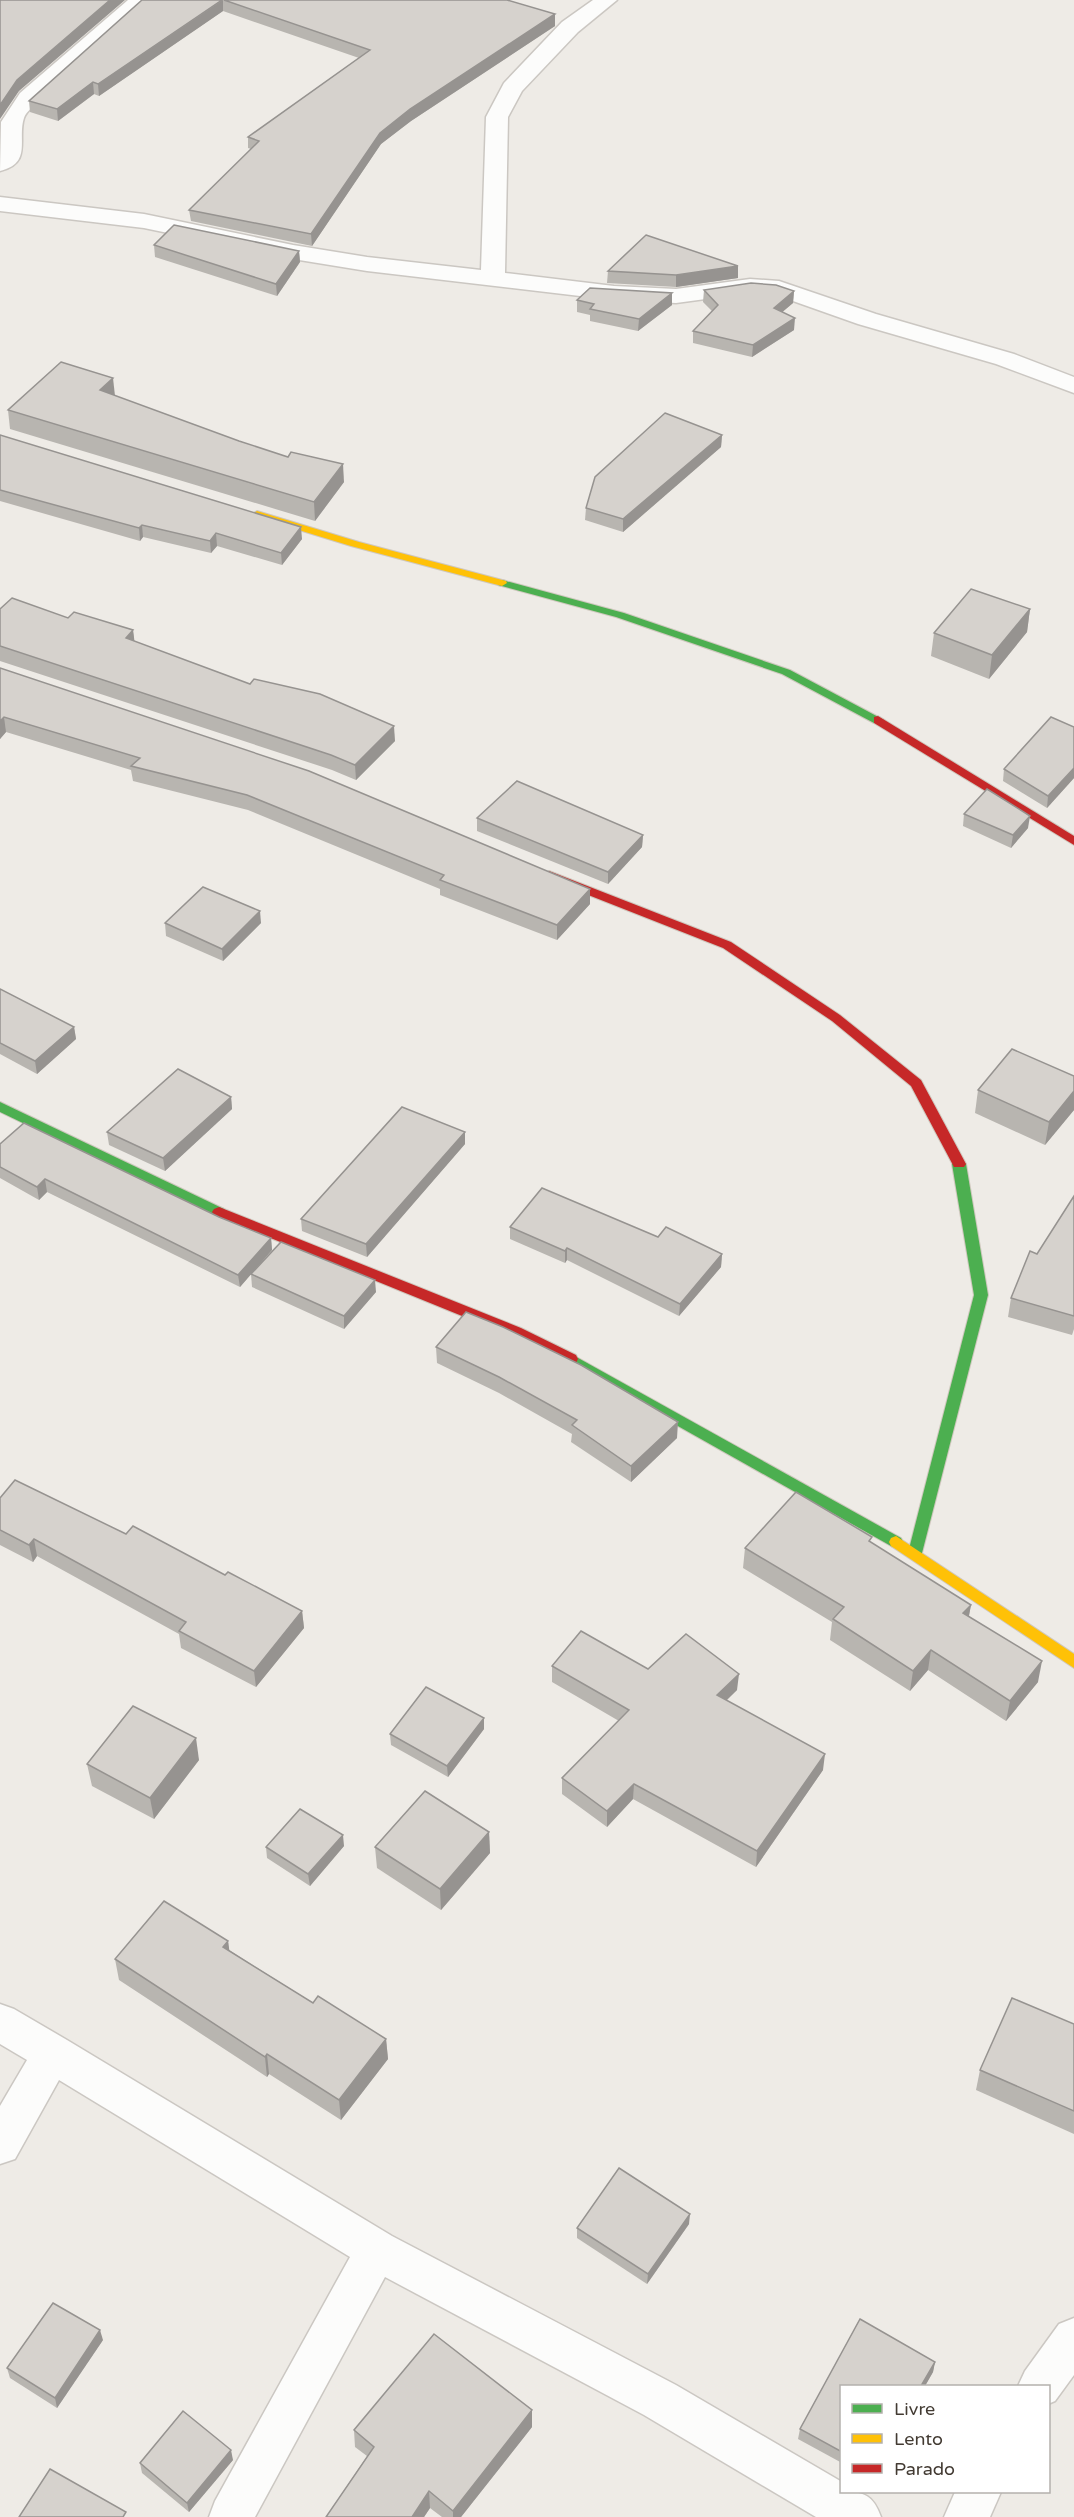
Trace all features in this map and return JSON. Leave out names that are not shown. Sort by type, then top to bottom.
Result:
[{"type":"street","points":[[0,164],[9,157],[13,146],[12,123],[28,98],[141,0]]},
{"type":"street","points":[[493,278],[497,117],[512,88],[570,27],[606,0]]},
{"type":"street","points":[[0,204],[144,220],[292,252],[614,293],[666,295],[750,286],[779,288],[867,319],[1005,359],[1074,386]]},
{"type":"street","points":[[240,509],[355,544],[620,615],[786,672],[885,724],[1074,841]]},
{"type":"street","points":[[533,868],[727,945],[836,1018],[916,1083],[960,1167],[981,1295],[915,1552]]},
{"type":"street","points":[[0,1107],[233,1219],[516,1332],[594,1370],[915,1552],[1074,1662]]},
{"type":"street","points":[[0,2022],[376,2250],[660,2400],[858,2517]]},
{"type":"street","points":[[0,2145],[53,2053]]},
{"type":"street","points":[[231,2517],[376,2250]]},
{"type":"street","points":[[1041,2385],[1074,2339]]},
{"type":"street","points":[[966,2517],[978,2493]]},
{"type":"building","points":[[0,0],[110,0],[17,80],[0,105]]},
{"type":"building","points":[[142,0],[222,0],[98,84],[93,82],[57,109],[29,101]]},
{"type":"building","points":[[224,0],[507,0],[555,14],[410,109],[380,133],[311,234],[189,210],[259,141],[248,137],[370,50]]},
{"type":"building","points":[[174,225],[299,251],[276,284],[154,245]]},
{"type":"building","points":[[646,235],[738,266],[676,275],[608,271]]},
{"type":"building","points":[[751,283],[776,285],[794,291],[774,308],[795,318],[753,345],[693,331],[718,305],[704,290]]},
{"type":"building","points":[[590,288],[672,293],[639,319],[590,309],[594,304],[577,300]]},
{"type":"building","points":[[61,362],[113,378],[100,390],[239,441],[288,457],[291,452],[343,464],[314,502],[8,410]]},
{"type":"building","points":[[665,413],[722,435],[623,519],[586,508],[595,477]]},
{"type":"building","points":[[0,435],[301,527],[281,553],[216,533],[210,541],[142,525],[139,528],[0,490]]},
{"type":"building","points":[[971,589],[1030,609],[992,655],[934,633]]},
{"type":"building","points":[[12,598],[68,618],[74,612],[133,630],[126,638],[250,684],[254,679],[320,694],[394,726],[355,765],[331,755],[0,646],[0,609]]},
{"type":"building","points":[[0,668],[309,771],[590,889],[557,925],[440,880],[444,875],[247,795],[131,766],[140,758],[4,717],[0,721]]},
{"type":"building","points":[[1051,717],[1074,727],[1074,768],[1048,796],[1004,769]]},
{"type":"building","points":[[517,781],[643,835],[608,872],[477,818]]},
{"type":"building","points":[[987,789],[1030,816],[1013,835],[964,814]]},
{"type":"building","points":[[203,887],[260,911],[222,949],[165,923]]},
{"type":"building","points":[[0,989],[74,1027],[35,1061],[0,1043]]},
{"type":"building","points":[[1012,1049],[1074,1076],[1074,1091],[1049,1122],[978,1090]]},
{"type":"building","points":[[178,1069],[231,1097],[163,1158],[107,1132]]},
{"type":"building","points":[[402,1107],[465,1132],[366,1244],[301,1219]]},
{"type":"building","points":[[24,1123],[219,1217],[271,1238],[238,1275],[45,1179],[37,1187],[0,1167],[0,1144]]},
{"type":"building","points":[[542,1188],[658,1237],[666,1227],[722,1254],[680,1304],[567,1248],[565,1251],[510,1227]]},
{"type":"building","points":[[1074,1196],[1074,1316],[1011,1298],[1030,1251],[1037,1254]]},
{"type":"building","points":[[281,1242],[375,1280],[344,1316],[251,1274]]},
{"type":"building","points":[[466,1312],[503,1327],[581,1365],[678,1422],[631,1466],[572,1425],[577,1420],[499,1377],[436,1347]]},
{"type":"building","points":[[15,1480],[126,1534],[133,1526],[225,1575],[228,1572],[302,1611],[254,1671],[179,1631],[186,1622],[34,1539],[29,1545],[0,1530],[0,1498]]},
{"type":"building","points":[[796,1492],[872,1537],[869,1541],[971,1605],[963,1613],[1042,1661],[1010,1701],[931,1650],[913,1671],[833,1619],[844,1607],[745,1548]]},
{"type":"building","points":[[581,1631],[648,1669],[686,1634],[739,1674],[717,1695],[825,1754],[757,1851],[634,1784],[607,1811],[562,1778],[629,1710],[552,1666]]},
{"type":"building","points":[[426,1687],[484,1718],[447,1766],[390,1734]]},
{"type":"building","points":[[133,1706],[196,1738],[150,1798],[87,1764]]},
{"type":"building","points":[[425,1791],[489,1832],[440,1889],[375,1847]]},
{"type":"building","points":[[300,1809],[343,1835],[308,1874],[266,1847]]},
{"type":"building","points":[[164,1901],[228,1941],[223,1947],[313,2003],[318,1996],[386,2039],[339,2100],[267,2054],[265,2057],[115,1959]]},
{"type":"building","points":[[1012,1998],[1074,2024],[1074,2111],[980,2070]]},
{"type":"building","points":[[619,2168],[690,2214],[648,2274],[577,2228]]},
{"type":"building","points":[[53,2303],[100,2330],[55,2398],[7,2368]]},
{"type":"building","points":[[860,2319],[935,2362],[922,2385],[840,2385],[840,2451],[800,2429]]},
{"type":"building","points":[[434,2334],[532,2410],[453,2511],[429,2491],[412,2517],[326,2517],[374,2447],[354,2430]]},
{"type":"building","points":[[183,2411],[231,2450],[187,2503],[140,2463]]},
{"type":"building","points":[[50,2469],[126,2512],[123,2517],[19,2517]]},
{"type":"traffic: fast","points":[[502,583],[620,615],[786,672],[878,720]]},
{"type":"traffic: fast","points":[[0,1107],[219,1212]]},
{"type":"traffic: fast","points":[[915,1553],[981,1295],[959,1164]]},
{"type":"traffic: fast","points":[[571,1359],[896,1542]]},
{"type":"traffic: slow","points":[[257,514],[355,544],[502,583]]},
{"type":"traffic: slow","points":[[896,1542],[1074,1662]]},
{"type":"traffic: jam","points":[[878,720],[1074,841]]},
{"type":"traffic: jam","points":[[549,875],[727,945],[836,1018],[916,1083],[959,1164]]},
{"type":"traffic: jam","points":[[219,1212],[516,1332],[571,1359]]}]
